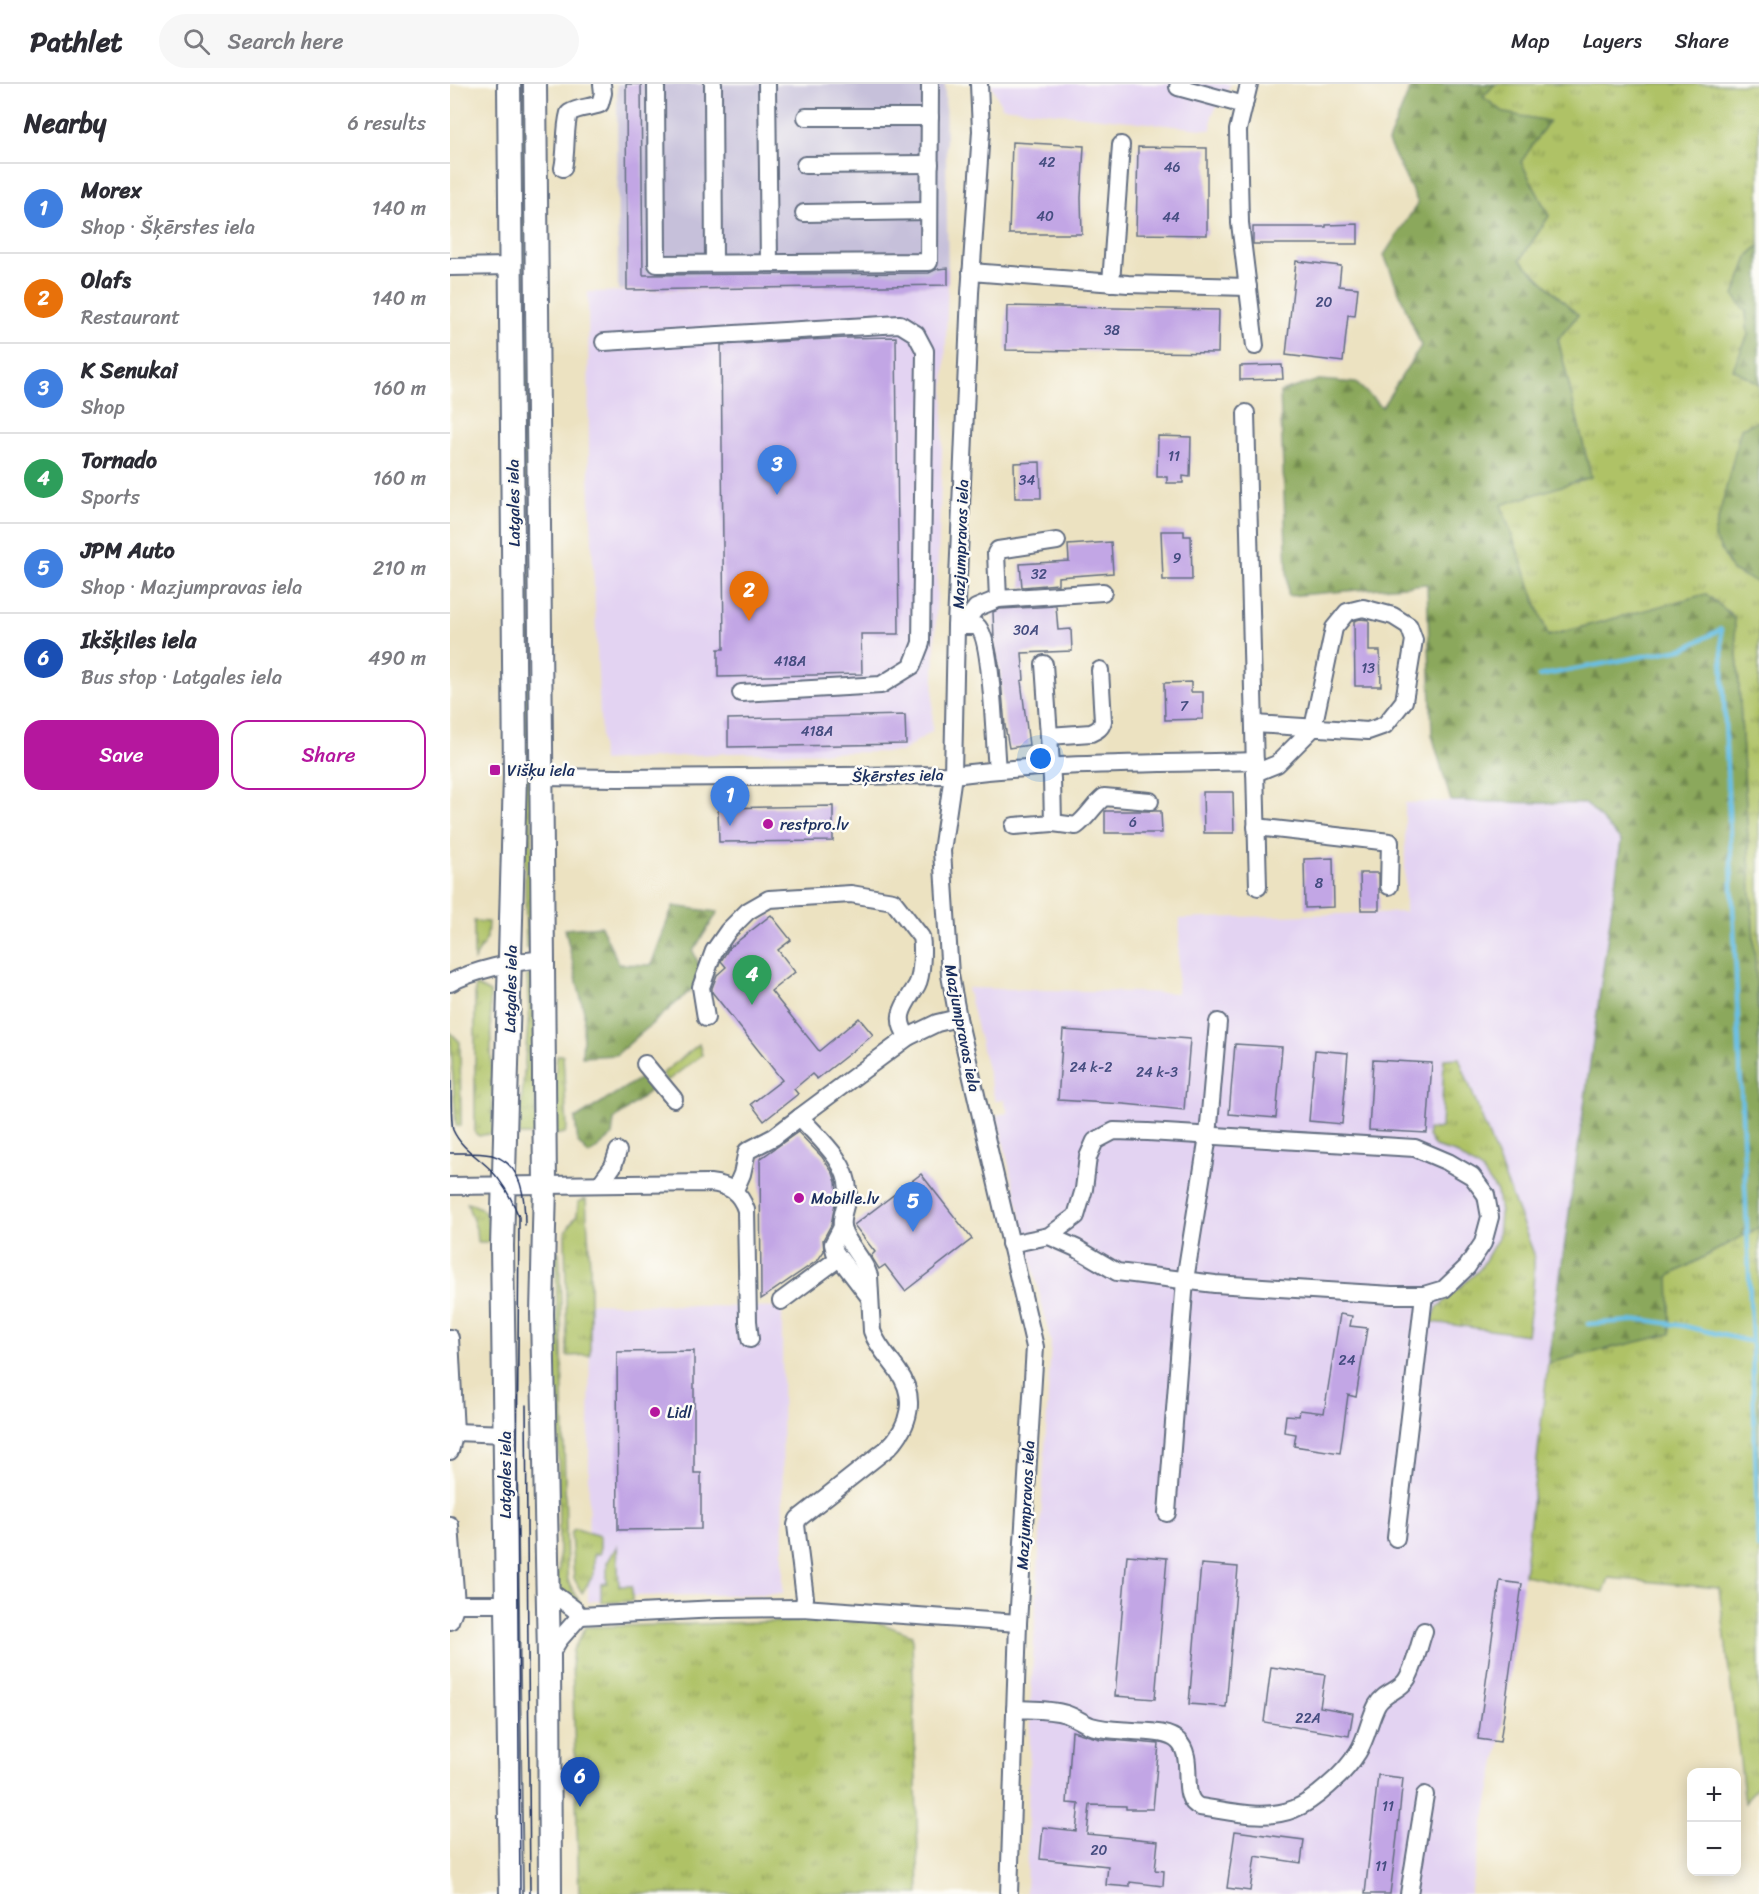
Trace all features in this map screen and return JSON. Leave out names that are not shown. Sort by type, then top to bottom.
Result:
[{"type":"highway","name":"Latgales iela","points":[[509,84],[515,764],[502,1246],[511,1894]]},
{"type":"highway","name":"Latgales iela","points":[[535,84],[545,1185],[542,1314],[549,1656],[550,1894]]},
{"type":"street","points":[[563,168],[566,150],[566,122],[569,113],[579,107],[600,104],[603,93],[602,84]]},
{"type":"street","points":[[656,84],[657,264],[929,262],[930,84]]},
{"type":"street","points":[[712,84],[714,263]]},
{"type":"street","points":[[767,84],[769,263]]},
{"type":"street","name":"Mazjumpravas iela","points":[[980,84],[981,131],[971,272],[953,775],[942,851],[950,975],[958,1018],[1035,1347],[1018,1623],[1009,1894]]},
{"type":"street","points":[[1249,84],[1238,130],[1240,223],[1255,346]]},
{"type":"street","points":[[1178,87],[1244,105]]},
{"type":"street","points":[[806,117],[930,117]]},
{"type":"street","points":[[1111,283],[1121,146]]},
{"type":"street","points":[[805,165],[930,165]]},
{"type":"street","points":[[804,213],[929,211]]},
{"type":"street","points":[[450,267],[510,266]]},
{"type":"street","points":[[971,272],[1111,283],[1248,287]]},
{"type":"street","points":[[604,342],[900,324],[916,334],[925,351],[921,643],[912,666],[880,685],[741,693]]},
{"type":"street","points":[[1246,413],[1258,887]]},
{"type":"street","points":[[998,599],[996,553],[998,550],[1057,541]]},
{"type":"street","points":[[959,626],[976,608],[998,599],[1103,592]]},
{"type":"street","points":[[1254,724],[1312,728],[1368,731],[1385,725],[1404,701],[1413,640],[1409,626],[1393,616],[1363,608],[1347,612],[1334,628],[1312,728],[1278,764],[1255,767]]},
{"type":"street","points":[[959,626],[977,626],[983,633],[986,643],[997,769]]},
{"type":"street","points":[[1044,664],[1053,823]]},
{"type":"street","points":[[1049,736],[1091,733],[1098,730],[1103,720],[1100,670]]},
{"type":"street","name":"Šķērstes iela","points":[[540,777],[953,775],[997,769],[1051,766],[1255,767]]},
{"type":"street","points":[[1014,826],[1053,823],[1076,826],[1085,820],[1095,805],[1104,797],[1149,801]]},
{"type":"street","points":[[1256,827],[1390,842],[1389,886]]},
{"type":"street","points":[[706,1018],[701,987],[714,951],[728,931],[748,911],[769,899],[851,894],[893,901],[921,937],[919,979],[917,986],[909,995],[901,1018],[901,1028],[908,1037]]},
{"type":"street","points":[[450,983],[470,974],[510,964],[542,960]]},
{"type":"street","points":[[735,1190],[742,1174],[747,1151],[774,1137],[908,1037],[937,1023],[958,1018]]},
{"type":"street","points":[[1167,1513],[1185,1280],[1208,1136],[1218,1022]]},
{"type":"street","points":[[645,1064],[674,1100]]},
{"type":"street","points":[[800,1117],[837,1160],[847,1181],[848,1192],[842,1227],[833,1244],[839,1258],[870,1298]]},
{"type":"street","points":[[1010,1244],[1049,1236],[1076,1216],[1084,1189],[1088,1157],[1095,1141],[1114,1131],[1415,1148],[1448,1162],[1472,1176],[1486,1195],[1490,1217],[1483,1243],[1467,1267],[1444,1289],[1424,1295],[1215,1284],[1117,1272],[1076,1248],[1049,1236]]},
{"type":"street","points":[[600,1184],[613,1167],[618,1151]]},
{"type":"street","points":[[450,1186],[720,1184],[735,1190],[746,1210],[750,1339]]},
{"type":"street","points":[[803,1608],[805,1598],[796,1525],[798,1519],[888,1448],[903,1431],[909,1412],[909,1393],[905,1382],[875,1339],[871,1320],[867,1268],[842,1227]]},
{"type":"street","points":[[781,1302],[839,1258]]},
{"type":"street","points":[[1396,1538],[1424,1295]]},
{"type":"street","points":[[450,1338],[453,1422],[450,1451]]},
{"type":"street","points":[[453,1422],[505,1434]]},
{"type":"street","points":[[450,1525],[456,1604],[450,1621]]},
{"type":"street","points":[[547,1589],[574,1608],[580,1616]]},
{"type":"street","points":[[456,1604],[506,1604]]},
{"type":"street","points":[[549,1656],[559,1640],[580,1616],[717,1608],[803,1608],[1018,1623]]},
{"type":"street","points":[[1015,1709],[1068,1714],[1088,1725],[1100,1728],[1171,1736],[1176,1738],[1184,1748],[1188,1763],[1188,1796],[1193,1804],[1200,1807],[1260,1815],[1278,1814],[1306,1803],[1341,1774],[1351,1762],[1360,1750],[1371,1718],[1381,1700],[1407,1679],[1424,1631]]},
{"type":"street","points":[[1408,1894],[1425,1796]]},
{"type":"shaded area","points":[[617,84],[945,84],[948,285],[618,290]]},
{"type":"shaded area","points":[[991,84],[1231,84],[1212,115],[1211,130],[1002,107]]},
{"type":"shaded area","points":[[948,285],[932,731],[901,752],[729,753],[602,761],[589,476],[588,292]]},
{"type":"shaded area","points":[[1451,801],[1587,804],[1621,841],[1548,1363],[1524,1575],[1500,1742],[1470,1894],[1026,1894],[1031,1695],[1051,1343],[997,1115],[1008,1113],[1004,1100],[995,1101],[967,988],[1177,993],[1180,919],[1405,912],[1405,803]]},
{"type":"shaded area","points":[[590,1303],[782,1308],[783,1594],[630,1596],[588,1602]]},
{"type":"green space","points":[[516,84],[525,84],[533,947],[530,949],[526,948]]},
{"type":"green space","points":[[1412,84],[1495,84],[1483,97],[1505,113],[1549,121],[1521,162],[1549,216],[1520,260],[1578,315],[1558,339],[1591,477],[1501,505],[1548,636],[1706,594],[1734,617],[1759,1030],[1759,1227],[1669,1276],[1671,1334],[1548,1363],[1621,841],[1587,804],[1451,801],[1432,735],[1427,584],[1288,596],[1280,392],[1319,380],[1356,383],[1382,407],[1421,346],[1384,255],[1418,203],[1388,142]]},
{"type":"green space","points":[[1495,84],[1759,84],[1759,246],[1749,255],[1746,312],[1748,335],[1734,369],[1759,384],[1759,421],[1741,428],[1732,571],[1757,582],[1759,586],[1759,1030],[1734,617],[1706,594],[1548,636],[1501,505],[1591,476],[1558,339],[1578,315],[1520,260],[1549,216],[1521,162],[1505,113],[1483,97]]},
{"type":"green space","points":[[1759,246],[1759,384],[1733,369],[1748,335],[1746,312],[1734,296],[1749,255]]},
{"type":"green space","points":[[1759,421],[1759,586],[1757,582],[1732,571],[1714,536],[1741,428]]},
{"type":"green space","points":[[673,906],[718,912],[693,951],[705,978],[616,1055],[582,1057],[584,1012],[565,929],[601,926],[619,964],[651,965]]},
{"type":"green space","points":[[474,921],[488,922],[487,938],[474,960]]},
{"type":"green space","points":[[531,974],[534,976],[536,1135],[519,1135],[529,1011],[527,976]]},
{"type":"green space","points":[[475,985],[490,993],[493,1133],[479,1136],[475,1133]]},
{"type":"green space","points":[[450,1032],[460,1042],[461,1126],[456,1126]]},
{"type":"green space","points":[[699,1044],[702,1055],[667,1081],[662,1074]]},
{"type":"green space","points":[[557,1055],[563,1055],[567,1128],[565,1133],[553,1135],[552,1106]]},
{"type":"green space","points":[[1459,1058],[1534,1254],[1527,1335],[1431,1322],[1437,1308],[1480,1269],[1498,1238],[1500,1213],[1497,1192],[1483,1172],[1455,1153],[1435,1147],[1428,1136],[1428,1130],[1441,1128],[1444,1059]]},
{"type":"green space","points":[[642,1077],[651,1090],[614,1120],[612,1136],[589,1155],[578,1143],[575,1119]]},
{"type":"green space","points":[[586,1199],[590,1265],[590,1355],[567,1356],[565,1232],[577,1215],[578,1202]]},
{"type":"green space","points":[[467,1203],[480,1208],[487,1216],[491,1242],[477,1242],[476,1229]]},
{"type":"green space","points":[[1759,1227],[1759,1783],[1745,1803],[1719,1588],[1609,1578],[1604,1592],[1524,1575],[1548,1363],[1670,1334],[1669,1276]]},
{"type":"green space","points":[[556,1250],[559,1253],[560,1266],[567,1572],[568,1581],[581,1605],[560,1589],[556,1573],[559,1572],[559,1562],[558,1399],[554,1399],[557,1320]]},
{"type":"green space","points":[[576,1529],[600,1536],[600,1554],[594,1554],[594,1574],[582,1593],[574,1578],[571,1534]]},
{"type":"green space","points":[[617,1546],[619,1586],[632,1586],[632,1601],[601,1603],[601,1584],[607,1583],[607,1563]]},
{"type":"green space","points":[[875,1621],[912,1635],[919,1894],[579,1894],[572,1659],[573,1650],[586,1627]]},
{"type":"building","points":[[626,84],[641,84],[643,275],[929,273],[937,269],[948,268],[948,285],[627,290]]},
{"type":"building","points":[[1012,142],[1084,146],[1081,198],[1082,234],[1009,234]]},
{"type":"building","points":[[1138,147],[1207,148],[1207,235],[1136,234]]},
{"type":"building","points":[[1358,224],[1358,244],[1253,244],[1253,227],[1326,227],[1326,225]]},
{"type":"building","points":[[1296,261],[1341,266],[1339,286],[1358,288],[1355,316],[1348,315],[1343,362],[1286,355]]},
{"type":"building","points":[[1007,306],[1219,310],[1218,353],[1006,350]]},
{"type":"building","points":[[896,337],[899,634],[861,634],[862,674],[718,677],[718,649],[724,649],[721,345]]},
{"type":"building","points":[[1282,365],[1283,379],[1240,380],[1240,366]]},
{"type":"building","points":[[1158,436],[1191,437],[1190,477],[1183,476],[1183,483],[1167,483],[1167,477],[1157,477]]},
{"type":"building","points":[[1040,462],[1041,498],[1015,498],[1014,463]]},
{"type":"building","points":[[1161,531],[1184,531],[1184,536],[1191,536],[1192,580],[1163,580]]},
{"type":"building","points":[[1111,542],[1113,573],[1058,577],[1058,584],[1022,587],[1020,564],[1069,561],[1068,545]]},
{"type":"building","points":[[1056,606],[1058,630],[1071,629],[1072,651],[1022,653],[1024,680],[1021,681],[1029,745],[1009,748],[1000,669],[994,639],[993,612],[1000,609]]},
{"type":"building","points":[[1369,620],[1369,651],[1380,651],[1381,686],[1355,686],[1354,621]]},
{"type":"building","points":[[1191,682],[1191,692],[1203,692],[1203,719],[1165,720],[1164,683]]},
{"type":"building","points":[[905,715],[906,744],[728,747],[728,719]]},
{"type":"building","points":[[1203,792],[1233,792],[1234,833],[1204,833]]},
{"type":"building","points":[[833,806],[833,841],[719,842],[718,808]]},
{"type":"building","points":[[1105,811],[1161,811],[1162,833],[1105,833]]},
{"type":"building","points":[[1333,858],[1334,907],[1305,908],[1304,859]]},
{"type":"building","points":[[1360,873],[1379,873],[1379,910],[1361,910]]},
{"type":"building","points":[[771,915],[791,940],[778,950],[795,972],[771,991],[819,1051],[859,1018],[873,1035],[817,1079],[812,1074],[794,1089],[798,1094],[764,1121],[751,1104],[782,1080],[712,992],[712,988],[717,975],[726,967],[721,961],[729,948]]},
{"type":"building","points":[[1063,1030],[1190,1039],[1184,1110],[1058,1100]]},
{"type":"building","points":[[1235,1044],[1282,1047],[1276,1118],[1229,1114]]},
{"type":"building","points":[[1315,1050],[1348,1053],[1342,1124],[1309,1121]]},
{"type":"building","points":[[1373,1060],[1432,1063],[1427,1133],[1369,1130]]},
{"type":"building","name":"Mobille.lv","points":[[798,1132],[822,1157],[833,1173],[837,1193],[831,1225],[823,1240],[824,1251],[818,1260],[761,1299],[760,1159]]},
{"type":"building","points":[[921,1174],[972,1239],[905,1291],[885,1265],[879,1269],[871,1256],[875,1252],[854,1225]]},
{"type":"building","points":[[1340,1314],[1352,1316],[1350,1326],[1367,1328],[1356,1397],[1348,1395],[1340,1453],[1294,1446],[1296,1434],[1284,1432],[1286,1415],[1299,1416],[1300,1410],[1324,1413]]},
{"type":"building","name":"Lidl","points":[[694,1351],[694,1473],[701,1473],[701,1529],[618,1530],[617,1352]]},
{"type":"building","points":[[1127,1555],[1167,1558],[1155,1699],[1115,1696]]},
{"type":"building","points":[[1201,1564],[1238,1567],[1226,1707],[1189,1704]]},
{"type":"building","points":[[1500,1581],[1522,1584],[1500,1742],[1478,1739]]},
{"type":"building","points":[[1271,1667],[1325,1675],[1320,1707],[1353,1713],[1349,1736],[1264,1722]]},
{"type":"building","points":[[1072,1731],[1100,1739],[1159,1744],[1153,1809],[1090,1805],[1087,1834],[1158,1841],[1155,1870],[1164,1871],[1163,1886],[1130,1882],[1130,1887],[1106,1885],[1108,1866],[1040,1859],[1043,1827],[1076,1831],[1079,1804],[1067,1803]]},
{"type":"building","points":[[1378,1775],[1403,1778],[1397,1837],[1390,1894],[1365,1894]]},
{"type":"building","points":[[1235,1831],[1304,1840],[1301,1863],[1255,1856],[1250,1891],[1227,1888]]},
{"type":"waterway","points":[[1539,676],[1686,648],[1721,629],[1752,1342],[1758,1548]]},
{"type":"waterway","points":[[1588,1324],[1646,1320],[1684,1326],[1752,1342]]},
{"type":"tram line","points":[[450,1061],[453,1130],[465,1147],[500,1181],[519,1217],[517,1482],[520,1894]]},
{"type":"tram line","points":[[450,1153],[492,1155],[510,1166],[516,1174],[523,1194],[525,1225]]},
{"type":"tram line","points":[[526,1405],[530,1894]]},
{"type":"place","name":"K Senukai","points":[[777,495]]},
{"type":"place","name":"Olafs","points":[[749,621]]},
{"type":"place","name":"Višķu iela","points":[[495,770]]},
{"type":"place","name":"restpro.lv","points":[[768,824]]},
{"type":"place","name":"Morex","points":[[730,826]]},
{"type":"place","name":"Tornado","points":[[752,1005]]},
{"type":"place","name":"Mobille.lv","points":[[799,1198]]},
{"type":"place","name":"JPM Auto","points":[[913,1232]]},
{"type":"place","name":"Lidl","points":[[655,1412]]},
{"type":"place","name":"Ikšķiles iela","points":[[580,1807]]}]
